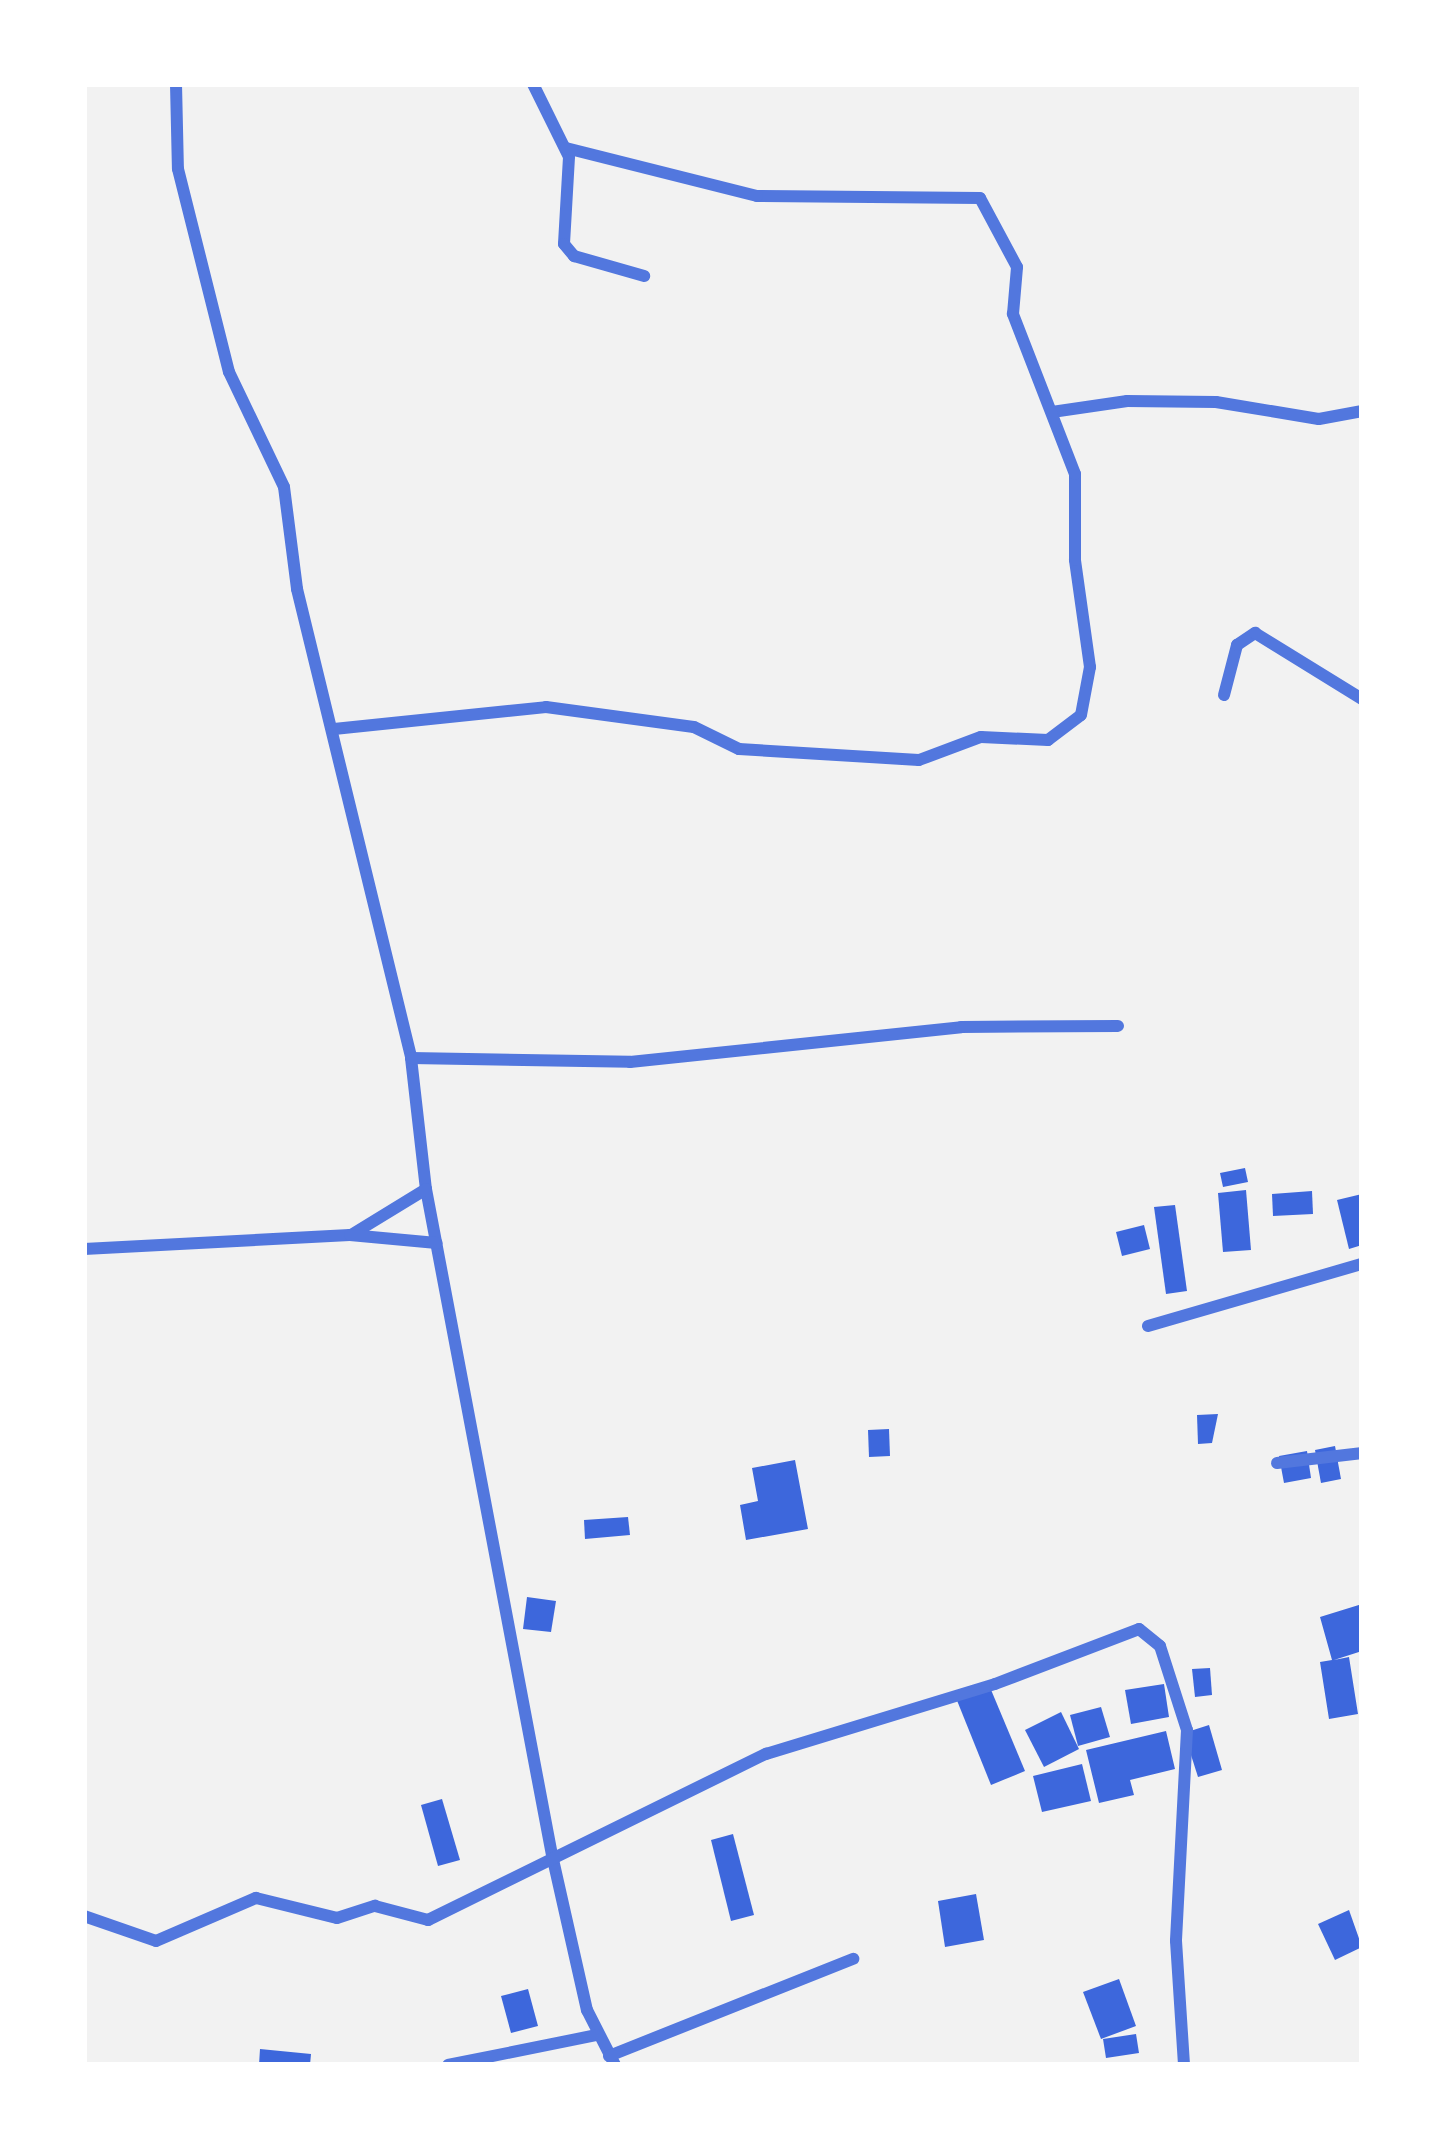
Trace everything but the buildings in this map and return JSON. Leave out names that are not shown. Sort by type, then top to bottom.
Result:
[{"type":"street","points":[[176,84],[184,196],[234,392],[284,487],[297,589],[410,1058],[426,1189],[552,1855],[597,2036],[612,2060],[853,1959]]},
{"type":"street","points":[[533,84],[566,148],[564,244],[574,256],[644,276]]},
{"type":"street","points":[[334,729],[546,707],[694,728],[739,749],[919,760],[980,737],[1062,736],[1082,715],[1090,654],[1076,560],[1075,474],[1012,314],[1017,267],[973,194],[757,196],[566,148]]},
{"type":"street","points":[[1052,412],[1127,401],[1216,401],[1319,419],[1362,411]]},
{"type":"street","points":[[1224,694],[1238,645],[1255,633],[1362,699]]},
{"type":"street","points":[[410,1058],[630,1061],[938,1029],[1118,1026]]},
{"type":"street","points":[[350,1235],[426,1189]]},
{"type":"street","points":[[84,1249],[350,1235],[436,1243]]},
{"type":"street","points":[[1148,1326],[1362,1264]]},
{"type":"street","points":[[1277,1462],[1362,1453]]},
{"type":"street","points":[[84,1916],[156,1941],[256,1898],[337,1918],[375,1906],[428,1920],[552,1855],[782,1747],[1008,1680],[1139,1629],[1160,1646],[1186,1730],[1176,1988],[1184,2065]]},
{"type":"street","points":[[448,2065],[597,2036]]}]
